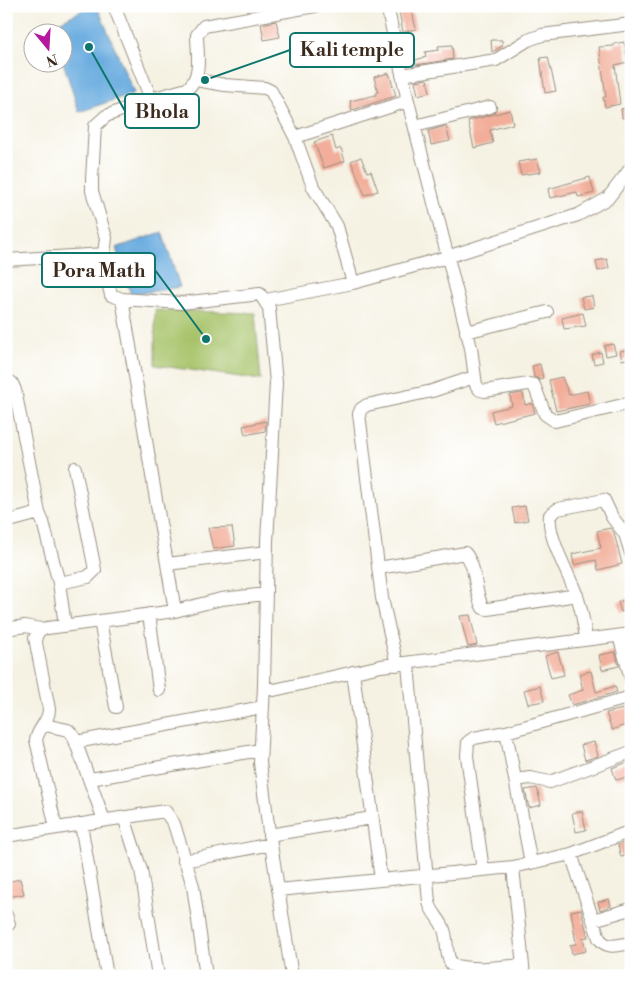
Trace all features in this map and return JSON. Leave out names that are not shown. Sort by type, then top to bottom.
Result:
[{"type":"street","points":[[114,6],[151,99]]},
{"type":"street","points":[[292,976],[270,840],[260,750],[264,686],[267,552],[276,383],[269,308],[266,300],[260,294],[181,303],[116,298],[108,289],[103,262],[106,238],[92,191],[96,126],[106,116],[151,99],[187,90],[196,80],[197,35],[204,26],[315,6]]},
{"type":"street","points":[[387,6],[408,101],[471,348],[474,377],[480,390],[485,391],[528,384],[534,385],[545,414],[555,421],[631,403]]},
{"type":"street","points":[[402,75],[496,60],[528,40],[542,36],[631,24]]},
{"type":"street","points":[[196,80],[225,85],[264,88],[271,91],[295,137],[313,187],[340,235],[353,283]]},
{"type":"street","points":[[295,137],[408,101]]},
{"type":"street","points":[[415,126],[490,107]]},
{"type":"street","points":[[266,300],[353,283],[447,257],[578,215],[599,205],[608,198],[631,168]]},
{"type":"street","points":[[6,260],[105,254]]},
{"type":"street","points":[[122,299],[175,611]]},
{"type":"street","points":[[466,332],[547,312]]},
{"type":"street","points":[[474,377],[432,391],[368,405],[361,409],[358,420],[371,498],[382,598],[403,665],[430,908],[443,927],[446,953],[452,966],[523,970],[513,868]]},
{"type":"street","points":[[6,379],[12,383],[15,390],[39,513],[59,583],[65,625]]},
{"type":"street","points":[[59,583],[88,577],[95,570],[75,468]]},
{"type":"street","points":[[586,638],[577,595],[555,541],[550,526],[550,515],[558,509],[604,500],[612,517],[625,534],[631,553]]},
{"type":"street","points":[[6,522],[39,513]]},
{"type":"street","points":[[167,564],[267,552]]},
{"type":"street","points":[[379,568],[465,553],[473,566],[480,602],[483,608],[488,609],[577,595]]},
{"type":"street","points":[[6,629],[25,626],[40,629],[175,611],[221,599],[266,594]]},
{"type":"street","points":[[149,614],[159,690]]},
{"type":"street","points":[[100,620],[116,706]]},
{"type":"street","points":[[40,629],[35,638],[49,709],[49,718],[37,733],[36,740],[56,828]]},
{"type":"street","points":[[264,686],[274,690],[353,672],[586,638],[625,635],[631,679]]},
{"type":"street","points":[[353,672],[381,880]]},
{"type":"street","points":[[483,870],[466,747],[468,742],[474,738],[506,732],[631,698]]},
{"type":"street","points":[[76,742],[263,708]]},
{"type":"street","points":[[45,725],[68,730],[76,742],[104,820]]},
{"type":"street","points":[[506,732],[531,863]]},
{"type":"street","points":[[90,779],[260,750]]},
{"type":"street","points":[[514,780],[530,778],[550,782],[631,752]]},
{"type":"street","points":[[6,836],[165,811],[174,824],[195,900],[206,976]]},
{"type":"street","points":[[124,817],[141,870],[158,976]]},
{"type":"street","points":[[184,861],[372,818]]},
{"type":"street","points":[[81,824],[107,976]]},
{"type":"street","points":[[278,890],[513,868],[571,854],[631,831]]},
{"type":"street","points":[[571,854],[603,945],[609,947],[631,944]]},
{"type":"street","points":[[593,920],[631,909]]},
{"type":"green space","points":[[155,310],[255,313],[261,380],[155,365]]},
{"type":"water","points":[[91,6],[97,6],[134,93],[79,112],[66,72],[72,72],[72,22],[59,22]]},
{"type":"water","points":[[162,232],[180,287],[131,295],[116,248]]},
{"type":"building","points":[[398,6],[411,6],[416,29],[403,32]]},
{"type":"building","points":[[276,21],[280,37],[264,40],[261,24]]},
{"type":"building","points":[[491,40],[502,40],[502,46],[492,52]]},
{"type":"building","points":[[624,42],[628,62],[615,65],[620,104],[605,107],[603,97],[606,97],[599,47],[614,46],[614,44]]},
{"type":"building","points":[[452,45],[453,59],[416,65],[415,60],[426,57],[425,52],[439,50],[438,46]]},
{"type":"building","points":[[548,57],[556,91],[545,93],[540,58]]},
{"type":"building","points":[[389,73],[396,96],[352,110],[350,101],[376,95],[378,92],[374,77]]},
{"type":"building","points":[[427,79],[430,92],[418,95],[415,81]]},
{"type":"building","points":[[631,107],[631,116],[622,118],[621,109]]},
{"type":"building","points":[[510,110],[513,124],[490,130],[493,143],[474,148],[468,121]]},
{"type":"building","points":[[446,126],[450,141],[431,145],[428,131]]},
{"type":"building","points":[[332,136],[336,150],[341,148],[345,161],[324,168],[314,142]]},
{"type":"building","points":[[361,157],[367,172],[371,171],[378,191],[365,195],[351,161]]},
{"type":"building","points":[[537,159],[541,172],[521,175],[518,162]]},
{"type":"building","points":[[590,177],[594,193],[578,197],[577,192],[550,198],[548,189]]},
{"type":"building","points":[[607,259],[609,268],[598,271],[596,261]]},
{"type":"building","points":[[592,296],[594,307],[584,309],[581,297]]},
{"type":"building","points":[[583,313],[586,326],[564,329],[562,318]]},
{"type":"building","points":[[613,344],[616,354],[606,356],[604,346]]},
{"type":"building","points":[[631,349],[631,358],[622,360],[620,351]]},
{"type":"building","points":[[601,352],[603,362],[594,364],[592,355]]},
{"type":"building","points":[[540,364],[543,378],[539,379],[534,377],[532,366]]},
{"type":"building","points":[[562,377],[569,395],[587,391],[590,404],[556,411],[549,380]]},
{"type":"building","points":[[523,393],[525,405],[532,403],[535,413],[494,423],[491,411],[512,406],[510,395]]},
{"type":"building","points":[[266,421],[265,431],[245,435],[243,426]]},
{"type":"building","points":[[525,506],[528,520],[515,523],[512,508]]},
{"type":"building","points":[[232,527],[235,546],[213,549],[208,528]]},
{"type":"building","points":[[610,528],[614,533],[622,564],[598,570],[596,560],[574,565],[572,554],[601,548],[597,531]]},
{"type":"building","points":[[630,598],[631,609],[621,612],[618,602]]},
{"type":"building","points":[[470,615],[477,645],[468,647],[460,616]]},
{"type":"building","points":[[558,652],[564,675],[551,678],[545,656]]},
{"type":"building","points":[[615,652],[619,666],[602,670],[599,655]]},
{"type":"building","points":[[591,671],[596,692],[615,686],[617,692],[572,705],[568,695],[583,690],[579,674]]},
{"type":"building","points":[[540,686],[544,701],[528,704],[524,690]]},
{"type":"building","points":[[631,707],[631,723],[612,730],[606,713]]},
{"type":"building","points":[[594,742],[598,756],[585,760],[581,745]]},
{"type":"building","points":[[631,761],[631,776],[616,780],[612,768]]},
{"type":"building","points":[[537,788],[541,805],[529,808],[525,790]]},
{"type":"building","points":[[582,811],[586,830],[576,832],[572,813]]},
{"type":"building","points":[[631,840],[631,855],[621,857],[618,845]]},
{"type":"building","points":[[20,879],[24,894],[8,897],[7,882]]},
{"type":"building","points":[[609,899],[611,906],[600,910],[598,902]]},
{"type":"building","points":[[581,909],[588,937],[583,938],[586,951],[572,954],[570,945],[576,944],[571,911]]},
{"type":"place","name":"Bhola","points":[[89,47]]},
{"type":"place","name":"Kali temple","points":[[205,80]]},
{"type":"place","name":"Pora Math","points":[[206,339]]}]
